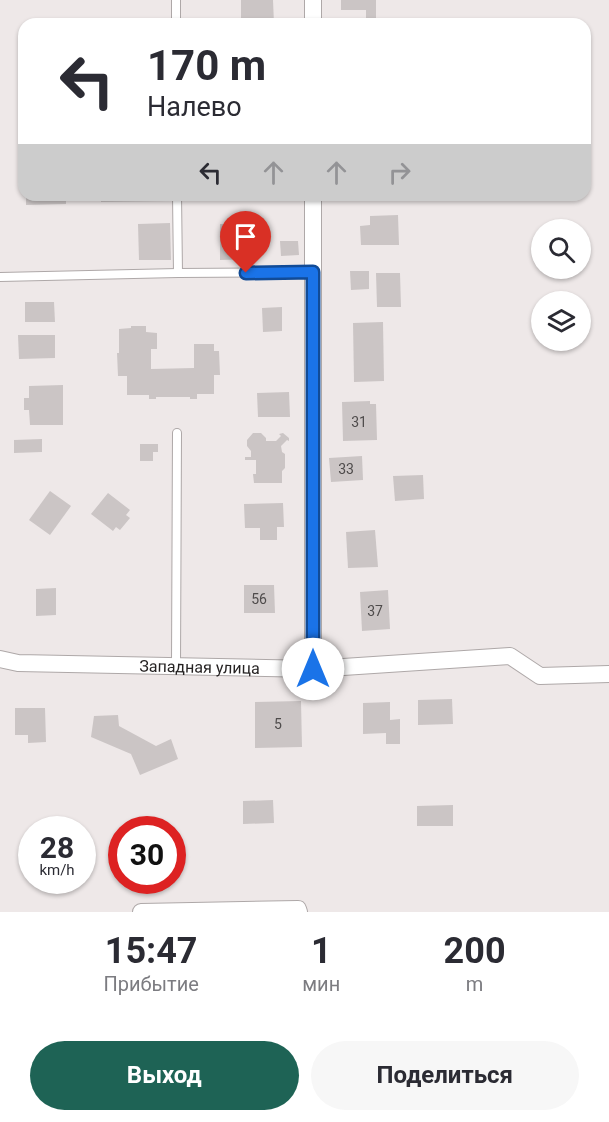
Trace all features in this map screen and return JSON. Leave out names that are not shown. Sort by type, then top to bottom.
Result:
[{"type":"street","points":[[313,0],[313,18]]},
{"type":"street","points":[[313,201],[313,669]]},
{"type":"street","name":"Западная улица","points":[[0,659],[18,663],[313,669],[510,656],[540,676],[609,674]]},
{"type":"street","points":[[141,912],[298,911]]},
{"type":"lane","points":[[176,0],[176,18]]},
{"type":"lane","points":[[177,201],[178,273]]},
{"type":"lane","points":[[0,278],[313,272]]},
{"type":"lane","points":[[176,666],[177,433]]},
{"type":"building","points":[[241,0],[273,0],[274,18],[241,18]]},
{"type":"building","points":[[341,0],[376,0],[376,18],[366,18],[366,10],[341,10]]},
{"type":"building","points":[[26,201],[66,201],[66,204],[26,205]]},
{"type":"building","points":[[101,201],[170,201],[101,202]]},
{"type":"building","points":[[398,215],[399,245],[361,245],[360,226],[370,225],[370,216]]},
{"type":"building","points":[[170,223],[171,260],[139,260],[138,224]]},
{"type":"building","points":[[220,224],[257,224],[258,259],[220,260]]},
{"type":"building","points":[[280,241],[298,241],[299,255],[281,256]]},
{"type":"building","points":[[350,271],[369,271],[369,289],[351,290]]},
{"type":"building","points":[[376,273],[400,273],[401,307],[377,307]]},
{"type":"building","points":[[25,302],[54,302],[55,322],[25,322]]},
{"type":"building","points":[[282,307],[282,331],[263,332],[262,308]]},
{"type":"building","points":[[383,322],[384,381],[354,382],[353,323]]},
{"type":"building","points":[[131,326],[146,326],[146,332],[157,333],[157,349],[151,349],[151,369],[194,368],[194,344],[214,344],[214,351],[219,351],[220,375],[214,375],[214,394],[197,394],[197,399],[156,397],[156,399],[149,399],[149,395],[127,395],[127,376],[118,376],[117,353],[119,353],[119,329],[131,328]]},
{"type":"building","points":[[18,335],[55,335],[55,358],[19,359]]},
{"type":"building","points":[[63,385],[63,425],[30,425],[29,410],[24,410],[24,398],[29,398],[29,386]]},
{"type":"building","points":[[289,392],[290,417],[258,417],[257,393]]},
{"type":"building","points":[[370,401],[370,404],[376,404],[377,440],[343,441],[342,402]]},
{"type":"building","points":[[253,433],[261,433],[266,441],[276,441],[281,436],[279,434],[283,433],[289,438],[289,441],[287,440],[281,446],[285,454],[282,483],[254,483],[256,460],[245,460],[245,457],[251,457],[247,440]]},
{"type":"building","points":[[42,439],[42,452],[14,453],[14,440]]},
{"type":"building","points":[[140,444],[158,444],[158,452],[153,452],[153,461],[140,461]]},
{"type":"building","points":[[362,456],[363,480],[331,482],[329,458]]},
{"type":"building","points":[[423,475],[424,499],[395,501],[393,476]]},
{"type":"building","points":[[50,491],[71,506],[50,535],[29,520]]},
{"type":"building","points":[[108,493],[130,510],[126,515],[130,518],[120,530],[116,527],[113,531],[91,514]]},
{"type":"building","points":[[283,503],[284,527],[277,527],[277,540],[260,540],[260,528],[245,528],[244,504]]},
{"type":"building","points":[[375,530],[378,567],[348,568],[346,532]]},
{"type":"building","points":[[244,585],[274,585],[275,613],[244,613]]},
{"type":"building","points":[[56,588],[56,615],[36,616],[36,589]]},
{"type":"building","points":[[388,590],[390,629],[362,631],[360,592]]},
{"type":"building","points":[[452,699],[453,724],[418,725],[418,700]]},
{"type":"building","points":[[301,701],[302,747],[255,748],[255,702]]},
{"type":"building","points":[[390,702],[390,720],[400,719],[400,744],[386,744],[386,733],[363,734],[363,703]]},
{"type":"building","points":[[15,708],[45,708],[46,742],[28,743],[28,735],[15,735]]},
{"type":"building","points":[[118,715],[119,726],[156,746],[171,739],[178,759],[140,775],[131,754],[91,737],[94,716]]},
{"type":"building","points":[[273,800],[274,823],[243,824],[243,801]]},
{"type":"building","points":[[453,805],[453,826],[417,826],[417,806]]},
{"type":"route","points":[[246,273],[313,272],[313,669]]}]
